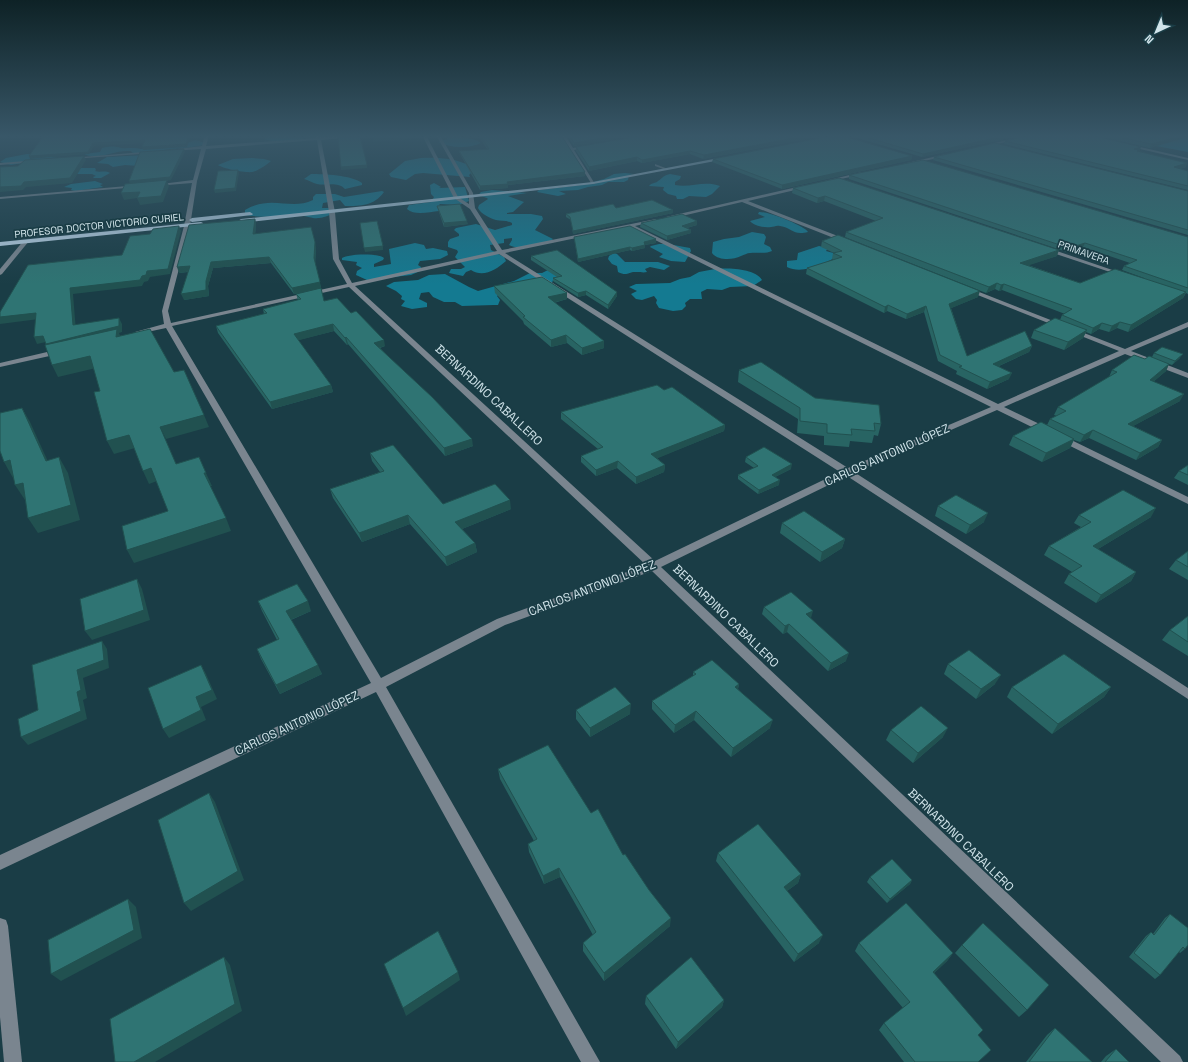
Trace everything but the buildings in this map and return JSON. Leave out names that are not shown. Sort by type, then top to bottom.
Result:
[{"type":"main road","name":"PROFESOR DOCTOR VICTORIO CURIEL","points":[[472,195],[544,185]]},
{"type":"main road","name":"PROFESOR DOCTOR VICTORIO CURIEL","points":[[0,240],[577,185]]},
{"type":"main road","name":"PROFESOR DOCTOR VICTORIO CURIEL","points":[[0,244],[187,223]]},
{"type":"street","points":[[148,185],[153,185]]},
{"type":"street","points":[[194,185],[187,223],[165,311],[168,325],[379,685],[592,1062]]},
{"type":"street","name":"BERNARDINO CABALLERO","points":[[327,185],[332,209],[336,259],[351,286],[654,566],[1174,1062]]},
{"type":"street","points":[[448,185],[454,196],[472,208],[500,252],[847,472],[1188,694]]},
{"type":"street","points":[[466,185],[472,195],[472,208]]},
{"type":"street","points":[[130,334],[500,252],[631,226],[812,185]]},
{"type":"street","points":[[0,198],[140,186]]},
{"type":"street","points":[[742,200],[853,244]]},
{"type":"street","points":[[631,226],[1188,501]]},
{"type":"street","points":[[0,273],[26,242]]},
{"type":"street","name":"PRIMAVERA","points":[[1039,246],[1128,276]]},
{"type":"street","points":[[964,287],[1188,376]]},
{"type":"street","name":"CARLOS ANTONIO LÓPEZ","points":[[0,863],[379,685],[501,622],[654,566],[847,472],[1188,324]]},
{"type":"street","points":[[0,365],[69,349]]},
{"type":"street","points":[[0,926],[13,1062]]},
{"type":"shaded area","points":[[70,185],[101,185],[100,185],[103,187],[75,191],[71,190],[72,188],[64,187]]},
{"type":"shaded area","points":[[337,185],[362,185],[345,189]]},
{"type":"shaded area","points":[[430,185],[437,185],[441,187],[439,188],[465,187],[469,201],[459,205],[440,204],[439,205],[443,206],[439,211],[427,213],[418,213],[407,209],[409,205],[431,202],[434,197],[431,194]]},
{"type":"shaded area","points":[[582,185],[603,185],[578,190],[559,191],[566,194],[558,196],[537,192],[539,190]]},
{"type":"shaded area","points":[[650,185],[687,186],[716,185],[720,186],[712,194],[706,197],[689,196],[683,199],[677,199],[676,196],[668,194],[663,190],[664,187],[649,186]]},
{"type":"shaded area","points":[[492,190],[527,193],[508,196],[524,202],[513,212],[507,214],[531,214],[542,216],[543,219],[535,230],[553,239],[549,243],[528,247],[513,247],[509,245],[512,238],[504,239],[504,243],[490,245],[491,250],[504,257],[506,261],[494,270],[480,273],[471,270],[466,272],[463,276],[449,273],[451,269],[461,269],[465,267],[455,257],[458,252],[457,250],[448,247],[448,242],[450,239],[459,236],[459,234],[454,230],[456,228],[476,224],[495,230],[512,225],[510,222],[488,217],[478,208],[479,205],[488,199],[478,195],[481,192]]},
{"type":"shaded area","points":[[382,191],[384,192],[380,197],[367,204],[345,206],[340,200],[323,203],[322,208],[329,208],[330,215],[320,218],[302,216],[265,217],[245,215],[245,210],[255,205],[264,203],[296,204],[313,200],[313,197],[316,194],[335,194],[344,197]]},
{"type":"shaded area","points":[[759,212],[785,219],[800,226],[808,232],[799,233],[784,227],[765,227],[752,223],[750,221],[765,217],[758,214]]},
{"type":"shaded area","points":[[752,232],[764,234],[766,237],[764,244],[770,247],[772,251],[764,253],[749,253],[730,259],[722,259],[712,253],[713,242],[739,237]]},
{"type":"shaded area","points":[[415,243],[424,245],[426,249],[433,248],[447,251],[448,255],[440,259],[420,261],[418,265],[421,267],[420,271],[411,275],[367,280],[356,275],[357,271],[362,268],[356,265],[357,262],[342,260],[342,258],[351,256],[375,255],[384,258],[383,260],[374,264],[374,267],[391,264],[389,249]]},
{"type":"shaded area","points":[[659,244],[690,248],[691,251],[685,262],[671,261],[659,257],[663,254],[650,247]]},
{"type":"shaded area","points":[[819,246],[828,248],[826,251],[837,254],[838,256],[820,265],[807,269],[800,270],[787,267],[787,261],[797,260],[798,253]]},
{"type":"shaded area","points":[[614,253],[625,262],[658,262],[670,266],[664,270],[650,267],[645,269],[647,272],[621,273],[618,272],[617,266],[612,264],[608,259],[609,256]]},
{"type":"shaded area","points":[[715,269],[747,271],[758,276],[762,280],[753,286],[730,287],[722,290],[707,289],[701,292],[702,299],[690,299],[685,303],[686,306],[682,310],[673,311],[659,308],[656,303],[657,300],[654,296],[642,300],[636,299],[631,294],[637,291],[629,287],[636,284],[670,283],[690,277],[699,272]]},
{"type":"shaded area","points":[[548,270],[582,270],[553,280],[552,283],[499,294],[497,296],[500,300],[498,305],[462,306],[455,302],[444,302],[433,297],[429,292],[421,293],[419,299],[427,303],[427,307],[412,309],[401,306],[405,301],[401,299],[402,296],[386,286],[394,282],[418,280],[429,275],[445,274],[478,291],[514,281],[530,273],[542,273]]}]
